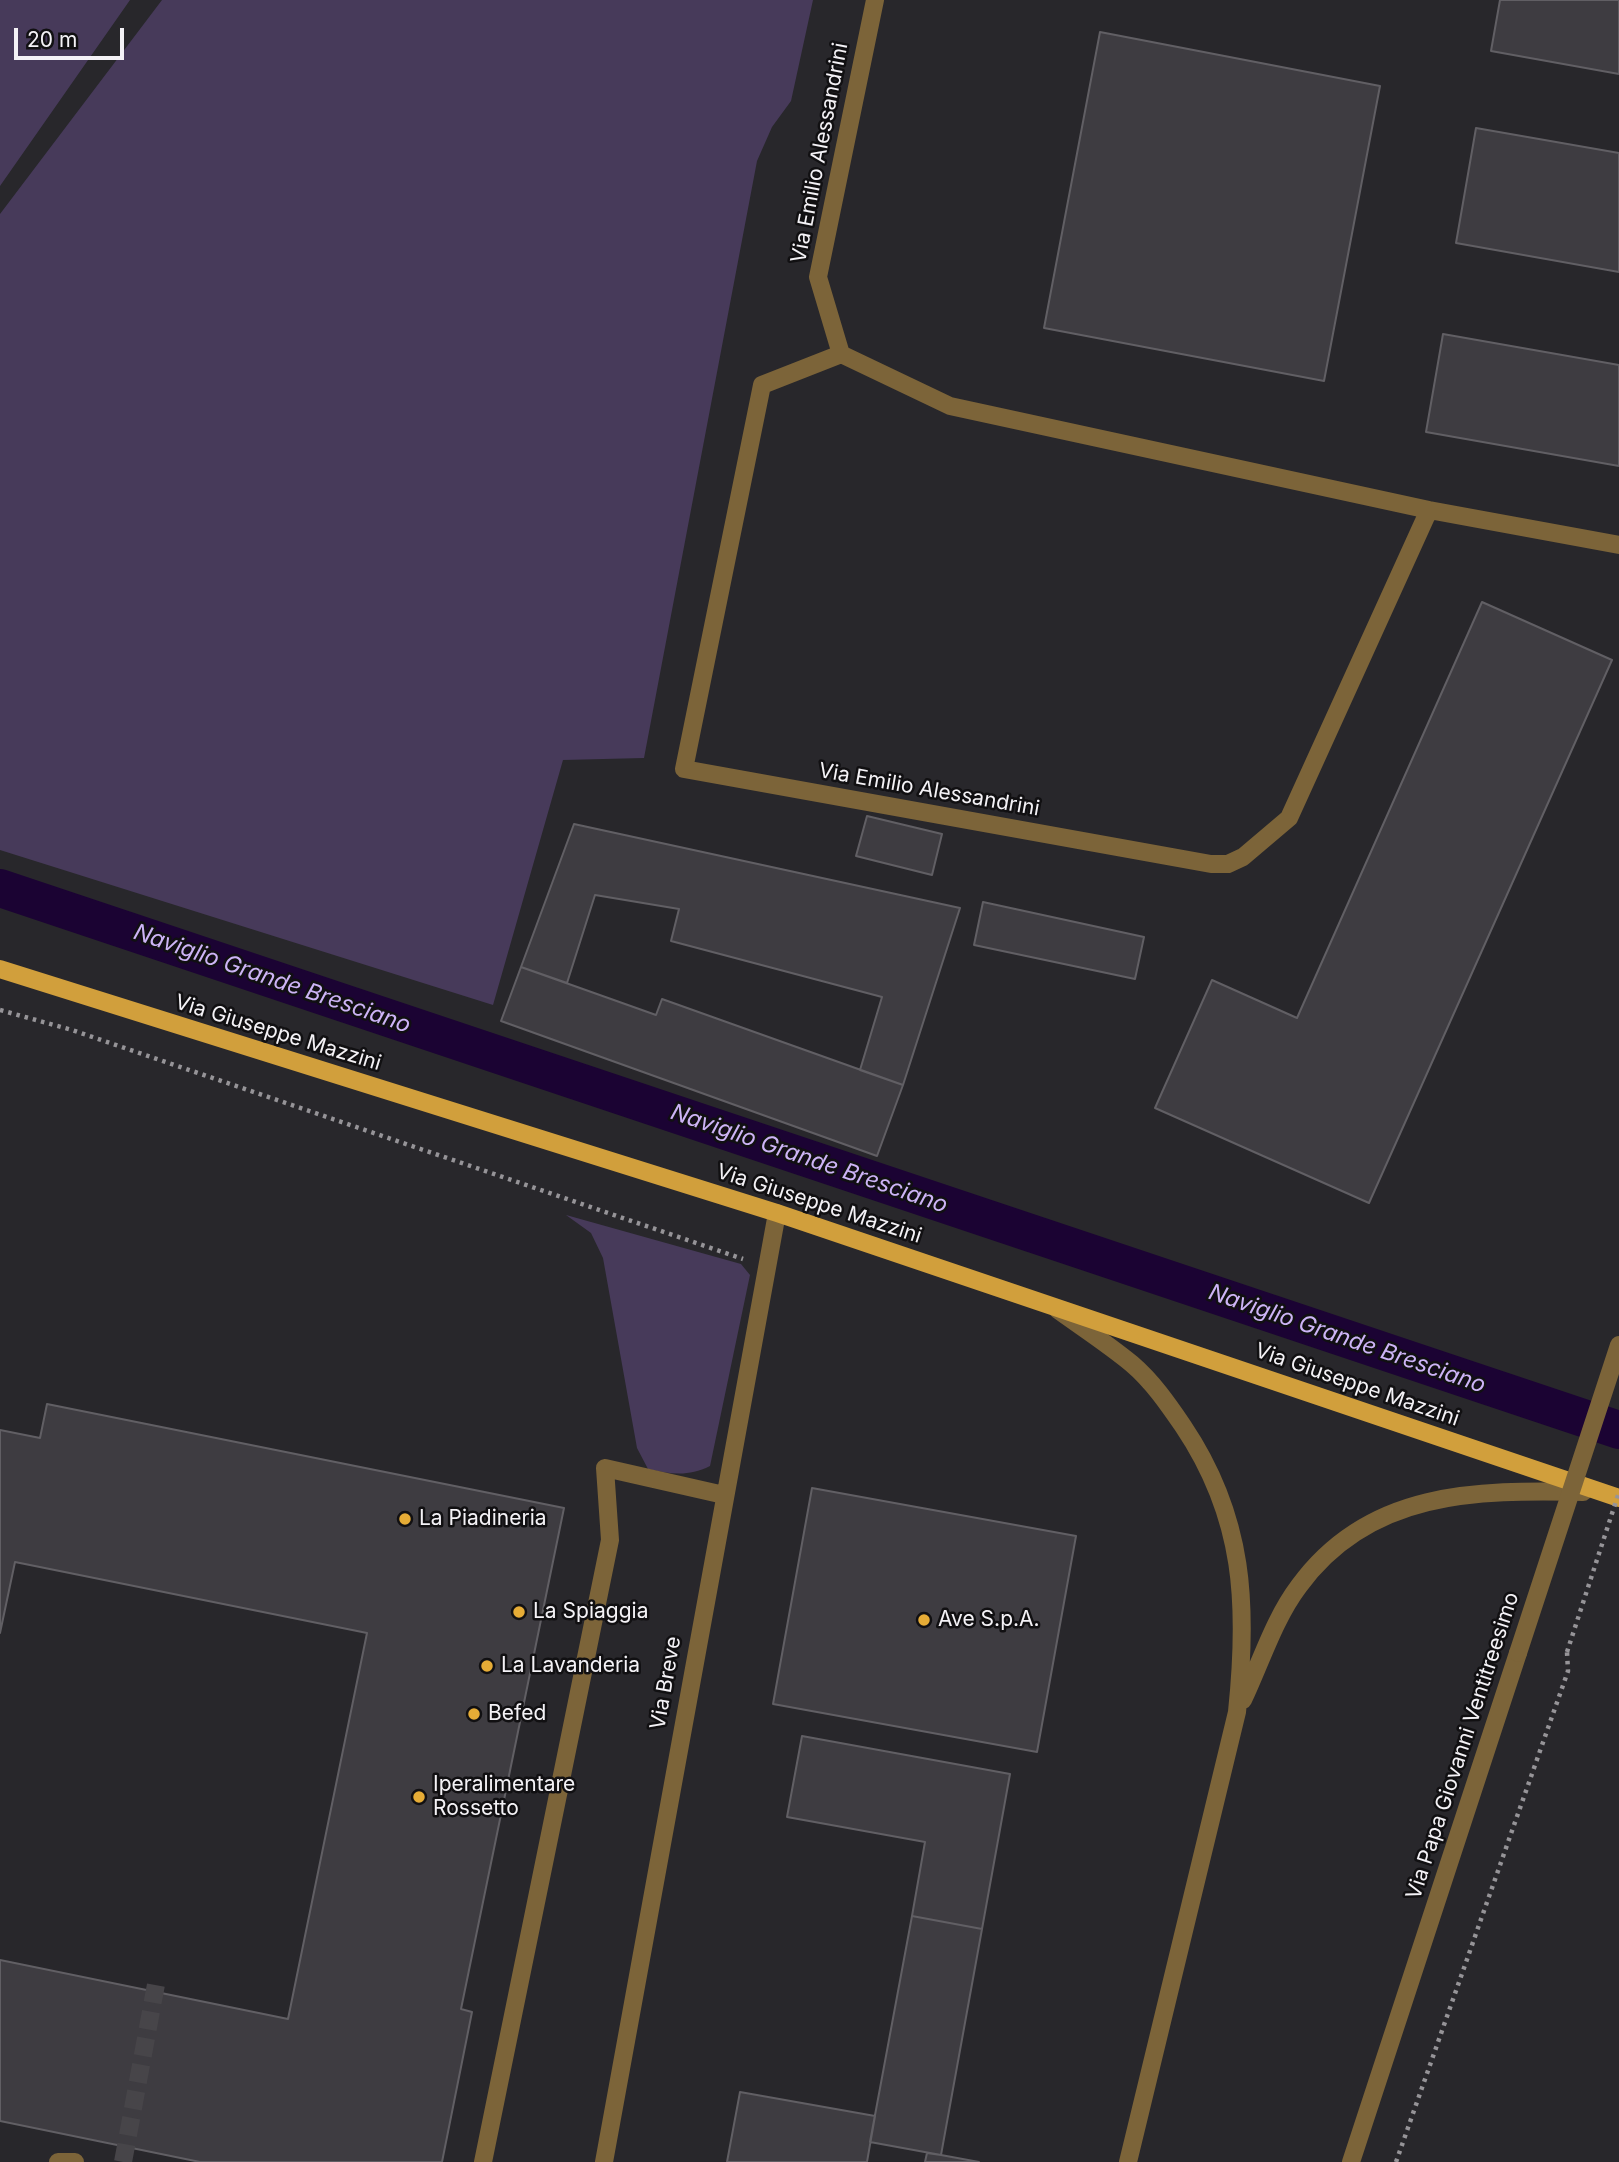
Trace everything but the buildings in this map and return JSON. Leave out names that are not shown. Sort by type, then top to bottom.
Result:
[{"type":"main road","name":"Via Giuseppe Mazzini","points":[[0,969],[777,1213],[1614,1494]]},
{"type":"street","name":"Via Emilio Alessandrini","points":[[874,0],[818,277],[841,354],[762,385],[684,769],[1211,864],[1228,864],[1243,857],[1279,828],[1297,803],[1429,510]]},
{"type":"street","points":[[841,354],[950,406],[1429,510],[1619,545]]},
{"type":"street","name":"Via Breve","points":[[604,2162],[723,1495],[777,1213]]},
{"type":"street","points":[[1050,1304],[1133,1365],[1168,1404],[1189,1435],[1219,1492],[1235,1545],[1243,1596],[1243,1647],[1237,1712],[1128,2162]]},
{"type":"street","name":"Via Papa Giovanni Ventitreesimo","points":[[1351,2162],[1619,1345]]},
{"type":"street","points":[[483,2162],[610,1540],[605,1468],[723,1495]]},
{"type":"street","points":[[1237,1712],[1280,1617],[1299,1586],[1324,1557],[1357,1530],[1386,1514],[1422,1502],[1460,1495],[1510,1490],[1614,1494]]},
{"type":"street","points":[[58,2162],[75,2162]]},
{"type":"path","points":[[0,1010],[85,1034],[767,1267]]},
{"type":"path","points":[[1396,2162],[1568,1671],[1567,1652],[1614,1494]]},
{"type":"shaded area","points":[[0,0],[130,0],[0,186]]},
{"type":"shaded area","points":[[162,0],[813,0],[791,101],[772,127],[757,161],[644,758],[563,760],[493,1005],[0,850],[0,214]]},
{"type":"shaded area","points":[[566,1215],[741,1264],[750,1275],[710,1466],[679,1474],[648,1469],[637,1448],[603,1258],[591,1233]]},
{"type":"waterway","name":"Naviglio Grande Bresciano","points":[[0,888],[1619,1430]]},
{"type":"tunnel","points":[[123,2162],[157,1979]]},
{"type":"place","name":"La Piadineria","points":[[405,1519]]},
{"type":"place","name":"La Spiaggia","points":[[519,1612]]},
{"type":"place","name":"Ave S.p.A.","points":[[924,1620]]},
{"type":"place","name":"La Lavanderia","points":[[487,1666]]},
{"type":"place","name":"Befed","points":[[474,1714]]},
{"type":"place","name":"Iperalimentare Rossetto","points":[[419,1797]]}]
